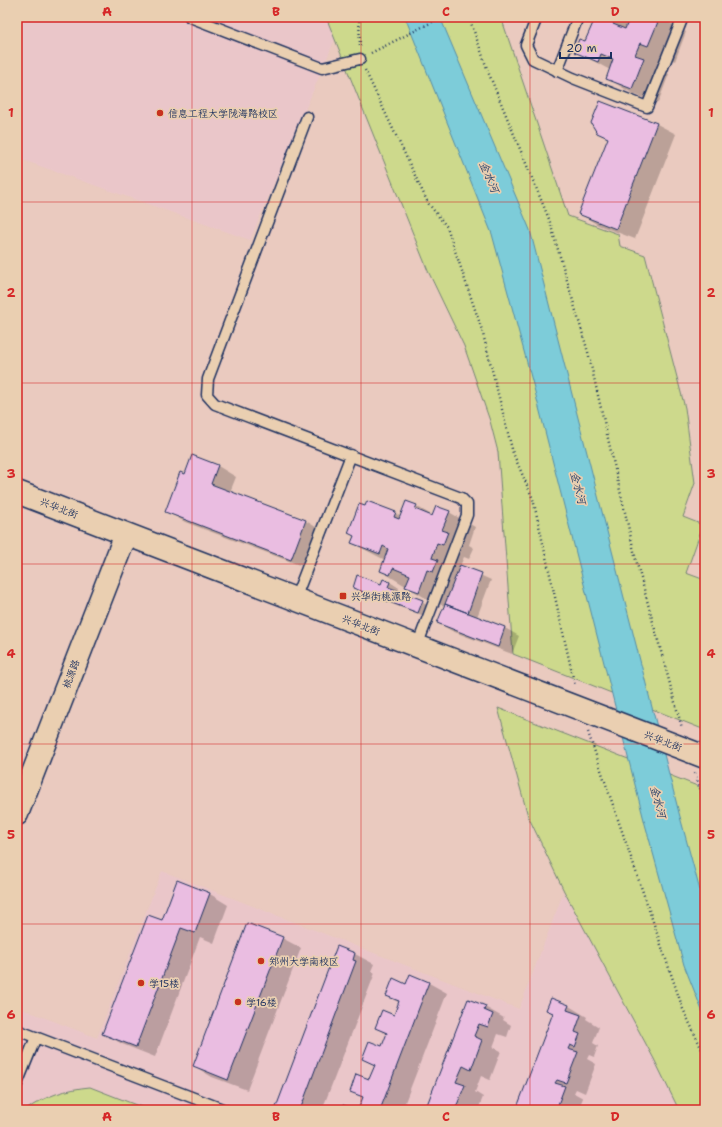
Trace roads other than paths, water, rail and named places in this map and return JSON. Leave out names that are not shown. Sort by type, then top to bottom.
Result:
[{"type":"street","name":"兴华北街","points":[[17,492],[690,752]]},
{"type":"street","name":"桃源路","points":[[17,814],[126,534]]},
{"type":"lane","points":[[190,17],[322,68],[360,59]]},
{"type":"lane","points":[[537,17],[526,45],[533,59],[647,107],[682,17]]},
{"type":"lane","points":[[557,70],[578,17]]},
{"type":"lane","points":[[307,116],[208,379],[207,396],[215,404],[461,498],[466,504],[467,515],[417,646]]},
{"type":"lane","points":[[295,599],[351,455]]},
{"type":"lane","points":[[17,1030],[226,1110]]},
{"type":"lane","points":[[17,1084],[36,1037]]},
{"type":"water","name":"金水河","points":[[405,17],[440,17],[530,230],[679,813],[705,909],[705,1018],[684,965],[645,824],[534,388],[492,234]]},
{"type":"place","name":"信息工程大学陇海路校区","points":[[160,113]]},
{"type":"place","name":"兴华街桃源路","points":[[343,596]]},
{"type":"place","name":"郑州大学南校区","points":[[261,961]]},
{"type":"place","name":"学15楼","points":[[141,983]]},
{"type":"place","name":"学16楼","points":[[238,1002]]}]
